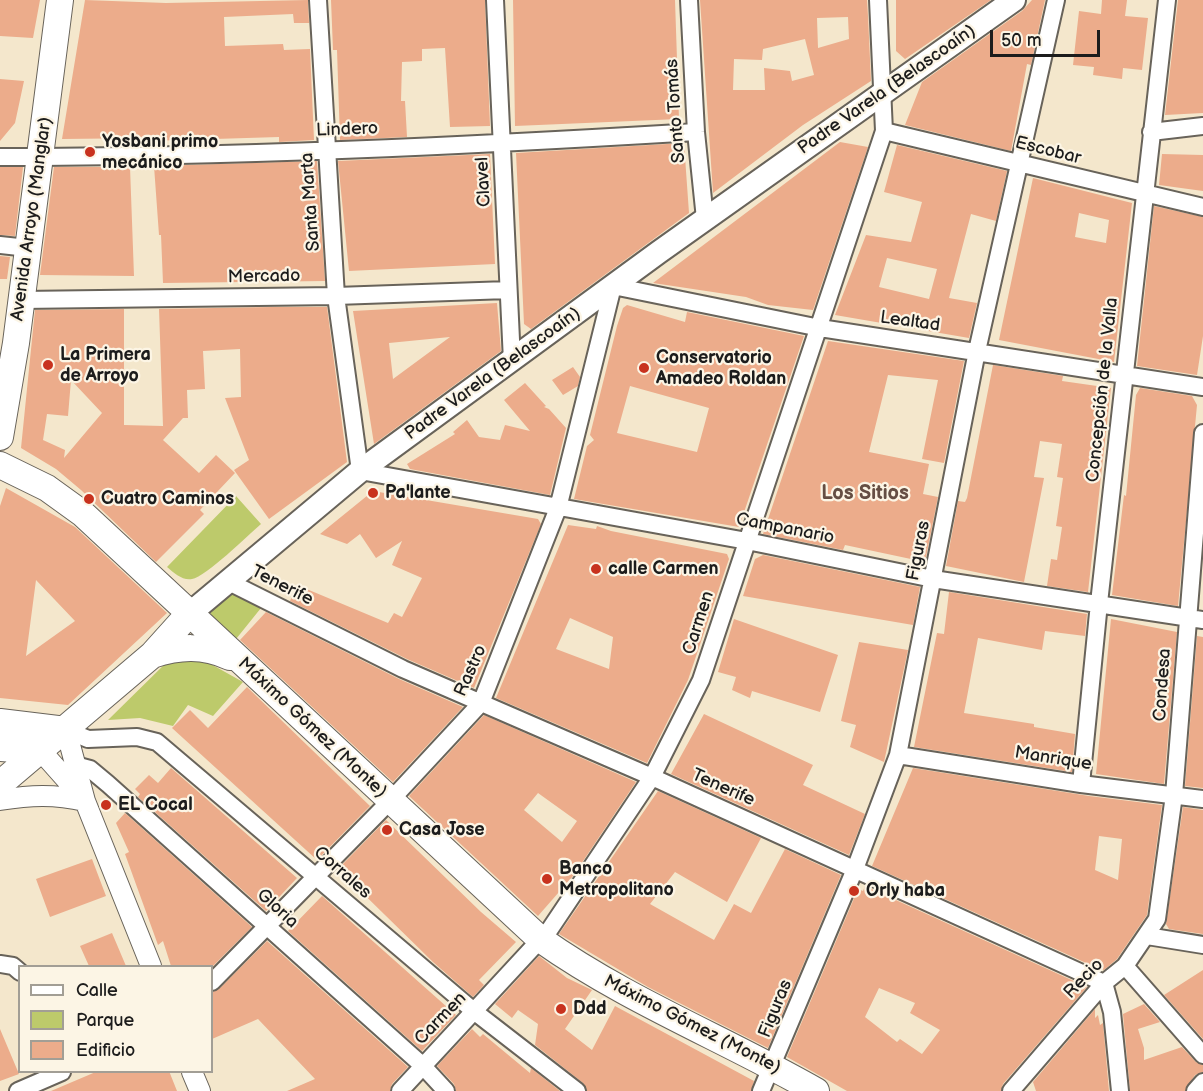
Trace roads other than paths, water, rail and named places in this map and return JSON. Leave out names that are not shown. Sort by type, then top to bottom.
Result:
[{"type":"main road","name":"Avenida Arroyo (Manglar)","points":[[0,437],[8,342],[21,300],[60,0]]},
{"type":"main road","name":"Padre Varela (Belascoaín)","points":[[0,783],[66,730],[152,655],[188,615],[227,581],[360,471],[884,90],[1014,0]]},
{"type":"main road","name":"Máximo Gómez (Monte)","points":[[0,465],[47,488],[83,514],[188,615],[540,939],[567,959],[620,989],[772,1066],[816,1091]]},
{"type":"main road","points":[[152,655],[173,648],[193,647],[213,649],[238,660]]},
{"type":"main road","points":[[0,722],[66,730]]},
{"type":"main road","points":[[0,748],[40,751]]},
{"type":"street","name":"Santa Marta","points":[[318,0],[336,296],[360,471]]},
{"type":"street","name":"Clavel","points":[[495,0],[512,362]]},
{"type":"street","name":"Santo Tomás","points":[[689,0],[696,132],[705,219]]},
{"type":"street","name":"Carmen","points":[[400,1091],[540,939],[652,777],[701,680],[884,131],[884,90],[878,0]]},
{"type":"street","name":"Figuras","points":[[761,1091],[855,869],[898,754],[977,351],[1056,0]]},
{"type":"street","name":"Concepción de la Valla","points":[[1081,784],[1099,603],[1167,0]]},
{"type":"street","points":[[1151,132],[1203,126]]},
{"type":"street","name":"Escobar","points":[[884,131],[1018,165],[1203,207]]},
{"type":"street","name":"Lindero","points":[[0,157],[136,158],[501,143],[696,132]]},
{"type":"street","points":[[0,245],[28,248]]},
{"type":"street","name":"Lealtad","points":[[613,286],[820,328],[1203,387]]},
{"type":"street","name":"Rastro","points":[[213,981],[390,801],[482,703],[558,508],[613,286]]},
{"type":"street","name":"Mercado","points":[[21,300],[336,296],[508,290]]},
{"type":"street","name":"Condesa","points":[[1146,936],[1157,919],[1195,618],[1203,433]]},
{"type":"street","name":"Campanario","points":[[360,471],[747,541],[933,579],[1195,618]]},
{"type":"street","name":"Tenerife","points":[[227,581],[403,669],[652,777],[1104,983]]},
{"type":"street","points":[[66,730],[82,767],[85,801],[151,965]]},
{"type":"street","name":"Corrales","points":[[66,730],[88,739],[137,737],[157,742],[475,1012],[577,1091]]},
{"type":"street","points":[[82,767],[93,743],[102,740]]},
{"type":"street","points":[[40,751],[85,801]]},
{"type":"street","name":"Manrique","points":[[898,754],[1081,784],[1203,799]]},
{"type":"street","name":"Gloria","points":[[82,767],[268,926],[422,1065],[446,1091]]},
{"type":"street","points":[[0,800],[33,794],[61,795],[85,801]]},
{"type":"street","points":[[1146,936],[1203,945]]},
{"type":"street","name":"Recio","points":[[1011,1091],[1104,983],[1125,966],[1146,936]]},
{"type":"street","points":[[0,964],[13,966],[18,970]]},
{"type":"street","points":[[1125,966],[1203,1055]]},
{"type":"street","points":[[1104,983],[1112,1012],[1120,1091]]},
{"type":"street","points":[[27,1082],[56,1073]]},
{"type":"street","points":[[193,1073],[200,1091]]},
{"type":"street","points":[[1195,1091],[1203,1082]]},
{"type":"place","name":"Yosbani primo mecánico","points":[[90,152]]},
{"type":"place","name":"La Primera de Arroyo","points":[[48,365]]},
{"type":"place","name":"Conservatorio Amadeo Roldan","points":[[644,368]]},
{"type":"place","name":"Pa'lante","points":[[373,493]]},
{"type":"place","name":"Cuatro Caminos","points":[[89,499]]},
{"type":"place","name":"calle Carmen","points":[[596,569]]},
{"type":"place","name":"EL Cocal","points":[[106,805]]},
{"type":"place","name":"Casa Jose","points":[[387,830]]},
{"type":"place","name":"Banco Metropolitano","points":[[547,879]]},
{"type":"place","name":"Orly haba","points":[[854,891]]},
{"type":"place","name":"Ddd","points":[[561,1009]]},
{"type":"district","name":"Los Sitios","points":[[865,494]]}]
